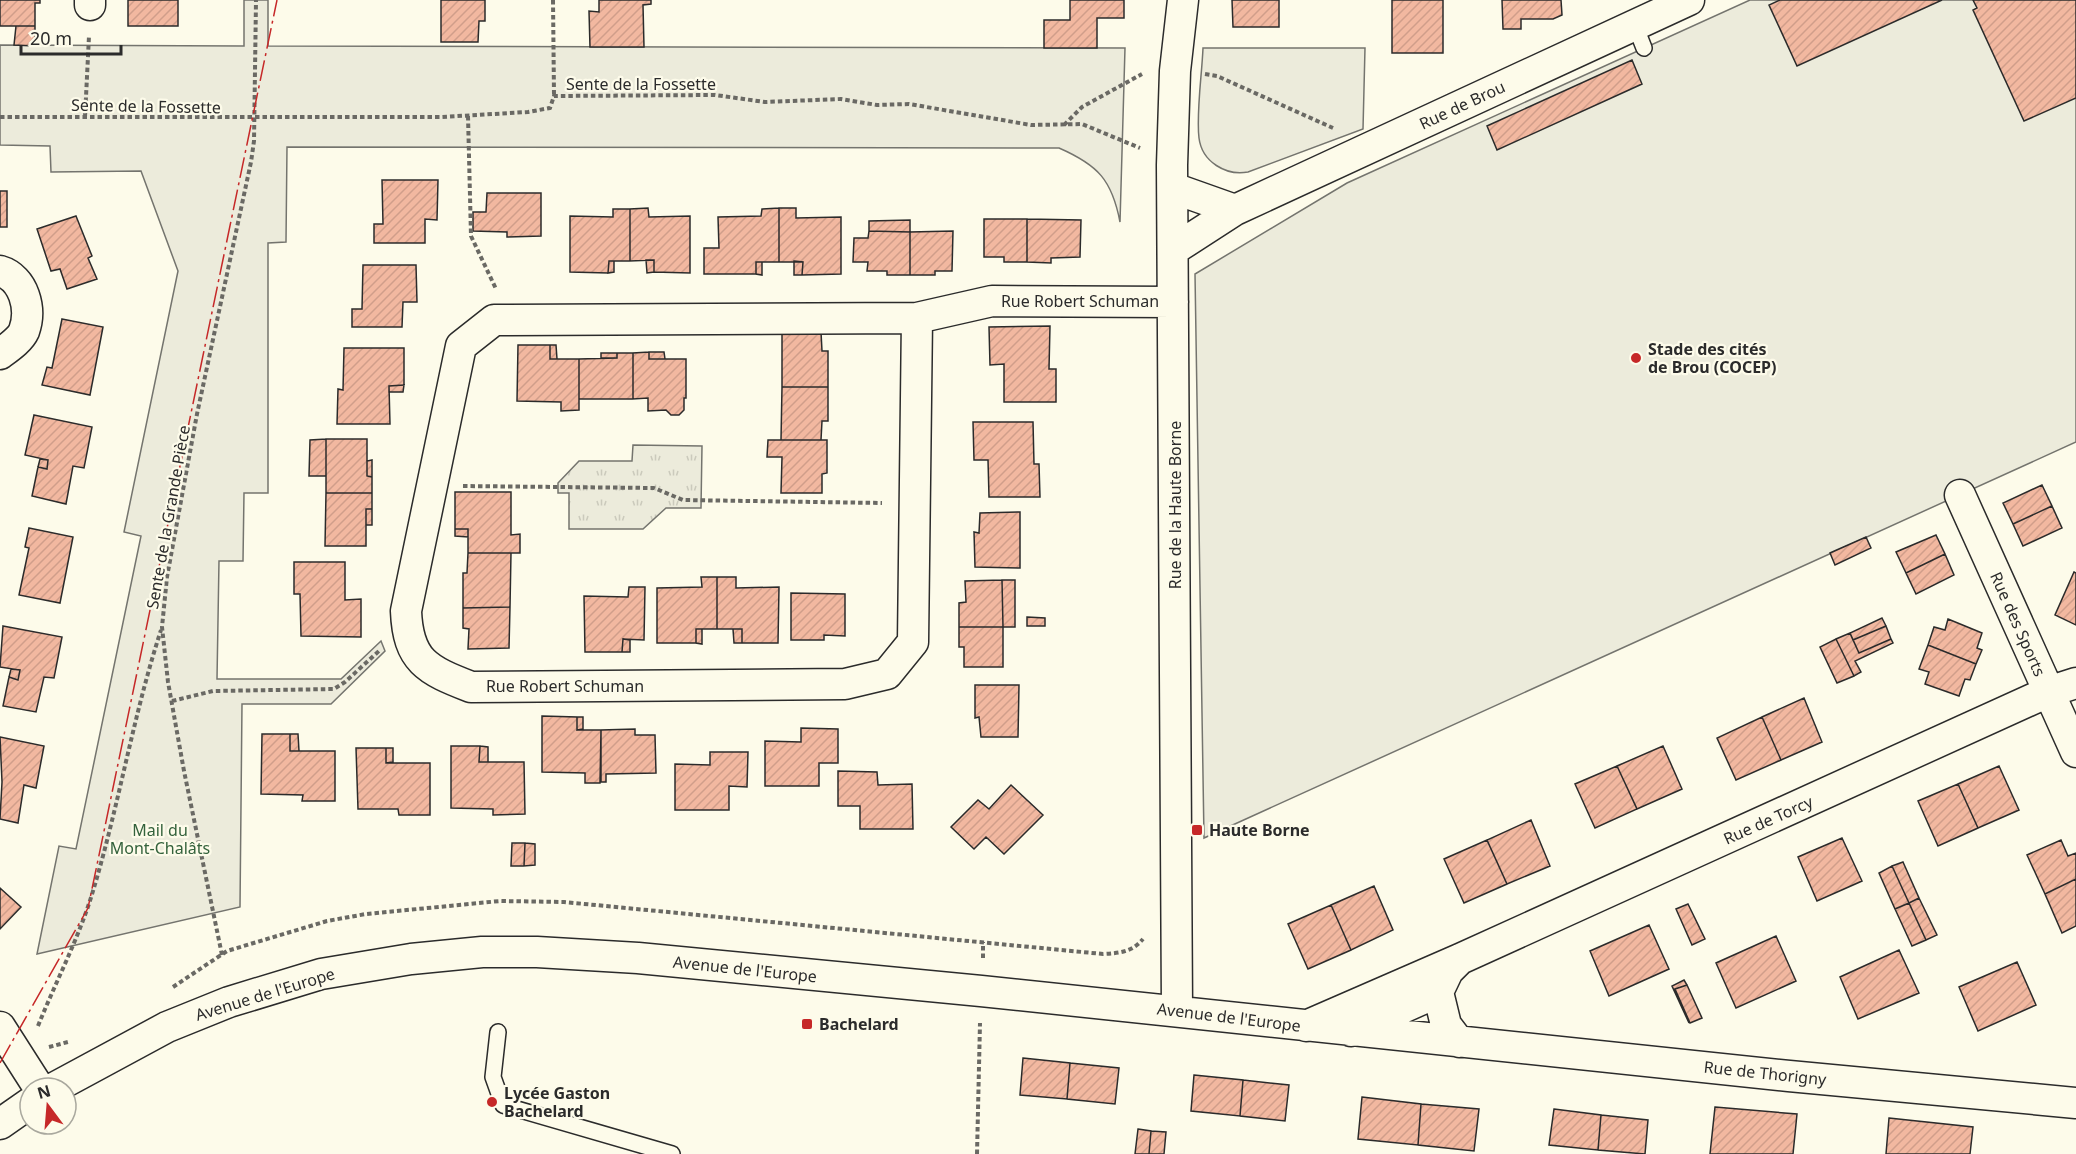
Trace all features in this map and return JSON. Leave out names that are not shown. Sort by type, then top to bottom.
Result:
[{"type":"street","name":"Rue de la Haute Borne","points":[[1177,1010],[1173,188],[1175,72],[1183,0]]},
{"type":"street","name":"Rue de Brou","points":[[1173,250],[1235,210],[1689,0]]},
{"type":"street","points":[[1173,188],[1235,210]]},
{"type":"street","points":[[0,271],[15,281],[27,304],[23,332],[0,354]]},
{"type":"street","name":"Rue Robert Schuman","points":[[917,318],[913,642],[887,674],[845,684],[471,687],[432,672],[410,645],[406,630],[406,611],[461,346],[494,320],[917,318],[992,301],[1173,302]]},
{"type":"street","name":"Rue des Sports","points":[[1960,495],[2062,688],[2076,752]]},
{"type":"street","name":"Rue de Torcy","points":[[1304,1026],[1460,959],[2062,688]]},
{"type":"street","name":"Avenue de l'Europe","points":[[76,1076],[167,1027],[229,1002],[321,974],[411,959],[482,952],[560,953],[638,958],[1177,1010],[1196,1015],[1459,1042]]},
{"type":"street","name":"Rue de Torcy","points":[[1438,992],[1448,971],[1460,959]]},
{"type":"street","points":[[1351,1031],[1438,992],[1446,1025],[1459,1042]]},
{"type":"street","points":[[0,1027],[31,1076]]},
{"type":"street","name":"Rue de Thorigny","points":[[1459,1042],[2075,1104]]},
{"type":"street","points":[[0,1124],[18,1111]]},
{"type":"lane","points":[[498,1032],[493,1077],[503,1105],[672,1154]]},
{"type":"path","name":"Sente de la Grande Pièce","points":[[222,955],[172,701],[162,627],[167,577],[197,414],[251,162],[256,0]]},
{"type":"path","points":[[553,0],[554,96]]},
{"type":"path","points":[[85,117],[90,3]]},
{"type":"path","points":[[1064,125],[1082,107],[1149,70],[1148,81]]},
{"type":"path","points":[[1175,72],[1217,76],[1347,135],[1356,154]]},
{"type":"path","name":"Sente de la Fossette","points":[[0,117],[254,119],[468,116],[528,112],[550,108],[554,96],[715,95],[765,102],[842,99],[877,105],[909,104],[1031,125],[1082,124],[1140,148]]},
{"type":"path","points":[[468,116],[471,236],[510,320]]},
{"type":"path","points":[[1140,160],[1141,137]]},
{"type":"path","points":[[432,486],[654,488],[683,500],[915,503]]},
{"type":"path","points":[[23,1063],[77,936],[92,893],[142,692],[162,627]]},
{"type":"path","points":[[172,701],[213,691],[334,689],[406,630]]},
{"type":"path","points":[[977,1154],[981,991]]},
{"type":"green space","name":"Mail du Mont-Chalâts","points":[[244,0],[268,0],[268,46],[1125,48],[1120,222],[1113,195],[1101,176],[1084,161],[1059,148],[287,147],[286,242],[268,243],[268,493],[244,493],[243,561],[219,561],[217,679],[341,679],[381,641],[385,651],[331,704],[242,704],[240,907],[37,954],[59,846],[76,849],[141,536],[124,532],[178,271],[141,171],[51,172],[50,146],[0,145],[0,45],[244,46]]},
{"type":"green space","name":"Stade des cités de Brou (COCEP)","points":[[1750,0],[2076,0],[2076,442],[1204,838],[1195,274],[1347,183]]},
{"type":"green space","points":[[1203,48],[1365,48],[1363,129],[1248,172],[1231,172],[1216,166],[1205,154],[1199,138]]},
{"type":"green space","points":[[633,445],[702,446],[701,508],[666,508],[643,529],[569,529],[569,493],[558,493],[558,483],[579,461],[632,461]]},
{"type":"building","points":[[0,0],[40,0],[40,3],[35,3],[35,26],[0,26]]},
{"type":"building","points":[[128,0],[178,0],[178,26],[128,26]]},
{"type":"building","points":[[441,0],[485,0],[485,21],[479,21],[478,42],[441,42]]},
{"type":"building","points":[[599,0],[651,0],[651,4],[643,5],[644,47],[590,47],[589,11],[599,12]]},
{"type":"building","points":[[1070,0],[1124,0],[1124,18],[1097,18],[1097,48],[1044,48],[1044,20],[1070,20]]},
{"type":"building","points":[[1232,0],[1279,0],[1279,27],[1233,27]]},
{"type":"building","points":[[1392,0],[1443,0],[1443,53],[1392,53]]},
{"type":"building","points":[[1502,0],[1561,0],[1562,15],[1553,19],[1521,19],[1521,29],[1503,29]]},
{"type":"building","points":[[1780,0],[1942,0],[1797,66],[1769,5]]},
{"type":"building","points":[[1973,0],[2076,0],[2076,98],[2024,121],[1973,10],[1977,8]]},
{"type":"building","points":[[16,26],[35,26],[35,46],[14,45]]},
{"type":"building","points":[[1632,60],[1642,84],[1497,150],[1487,126]]},
{"type":"building","points":[[382,180],[438,180],[437,220],[425,219],[425,243],[374,243],[374,224],[383,224]]},
{"type":"building","points":[[0,191],[7,191],[7,227],[0,227]]},
{"type":"building","points":[[487,193],[541,193],[541,236],[507,237],[507,232],[473,231],[473,212],[486,212]]},
{"type":"building","points":[[648,208],[649,217],[690,216],[690,273],[654,272],[654,260],[630,261],[630,209]]},
{"type":"building","points":[[779,208],[796,208],[796,218],[841,217],[841,274],[802,275],[803,262],[779,262]]},
{"type":"building","points":[[779,208],[779,262],[756,262],[756,274],[704,274],[704,248],[719,248],[718,217],[761,216],[762,209]]},
{"type":"building","points":[[613,209],[630,209],[630,261],[609,261],[608,273],[570,272],[570,216],[613,217]]},
{"type":"building","points":[[76,216],[92,256],[88,258],[97,279],[67,289],[60,269],[51,271],[37,229]]},
{"type":"building","points":[[984,219],[1027,219],[1027,262],[1004,262],[1004,257],[984,257]]},
{"type":"building","points":[[1027,219],[1081,220],[1080,257],[1051,258],[1051,263],[1027,262]]},
{"type":"building","points":[[910,220],[910,232],[869,231],[869,221]]},
{"type":"building","points":[[869,231],[910,232],[910,275],[887,275],[887,271],[867,271],[868,262],[853,262],[854,238],[868,238]]},
{"type":"building","points":[[953,231],[952,271],[935,271],[935,275],[910,275],[910,232]]},
{"type":"building","points":[[646,260],[654,260],[654,272],[647,273]]},
{"type":"building","points":[[609,261],[614,261],[614,272],[608,273]]},
{"type":"building","points":[[794,261],[803,262],[802,275],[794,275]]},
{"type":"building","points":[[756,262],[762,262],[762,275],[756,274]]},
{"type":"building","points":[[363,265],[416,265],[417,302],[403,302],[402,327],[352,327],[352,309],[362,309]]},
{"type":"building","points":[[62,319],[103,327],[90,395],[42,385],[47,367],[52,368]]},
{"type":"building","points":[[1050,326],[1049,369],[1056,369],[1056,402],[1004,402],[1004,364],[990,365],[989,327]]},
{"type":"building","points":[[782,332],[821,332],[822,351],[828,351],[828,387],[782,387]]},
{"type":"building","points":[[518,345],[550,345],[550,359],[579,359],[579,410],[561,411],[561,402],[517,401]]},
{"type":"building","points":[[550,345],[556,345],[557,359],[550,359]]},
{"type":"building","points":[[344,348],[404,348],[404,385],[389,386],[390,424],[337,424],[338,389],[343,390]]},
{"type":"building","points":[[649,352],[664,352],[665,359],[649,359]]},
{"type":"building","points":[[649,352],[649,359],[686,359],[686,398],[684,398],[684,410],[679,415],[671,415],[666,410],[648,411],[648,398],[633,399],[633,353]]},
{"type":"building","points":[[601,353],[617,353],[617,358],[601,358]]},
{"type":"building","points":[[617,353],[633,353],[633,399],[579,399],[579,359],[617,358]]},
{"type":"building","points":[[404,385],[403,392],[389,392],[389,386]]},
{"type":"building","points":[[782,387],[828,387],[828,421],[822,421],[821,440],[781,440]]},
{"type":"building","points":[[34,415],[92,427],[84,468],[73,466],[66,504],[32,496],[38,467],[47,469],[48,460],[25,455]]},
{"type":"building","points":[[973,422],[1033,422],[1034,464],[1039,464],[1040,497],[989,497],[988,460],[974,460]]},
{"type":"building","points":[[326,439],[326,476],[309,476],[310,440]]},
{"type":"building","points":[[326,439],[367,439],[367,476],[372,477],[372,493],[326,493]]},
{"type":"building","points":[[768,440],[827,440],[827,473],[822,474],[822,493],[781,493],[782,457],[767,457]]},
{"type":"building","points":[[40,459],[48,460],[47,469],[38,467]]},
{"type":"building","points":[[372,460],[372,477],[367,476],[367,461]]},
{"type":"building","points":[[2042,485],[2052,506],[2013,524],[2003,503]]},
{"type":"building","points":[[455,492],[511,492],[511,535],[520,534],[520,553],[468,553],[468,529],[455,529]]},
{"type":"building","points":[[326,493],[372,493],[372,509],[366,509],[366,546],[325,546]]},
{"type":"building","points":[[2052,506],[2062,528],[2023,546],[2013,524]]},
{"type":"building","points":[[366,509],[372,509],[372,525],[366,525]]},
{"type":"building","points":[[1020,512],[1020,568],[975,567],[974,532],[979,533],[980,513]]},
{"type":"building","points":[[29,528],[73,537],[60,603],[19,595],[29,548],[25,547]]},
{"type":"building","points":[[455,529],[468,529],[468,537],[455,536]]},
{"type":"building","points":[[1936,535],[1945,554],[1906,573],[1896,552]]},
{"type":"building","points":[[1866,537],[1871,548],[1835,565],[1830,553]]},
{"type":"building","points":[[468,553],[511,553],[510,607],[463,608],[463,573],[467,573]]},
{"type":"building","points":[[1945,554],[1954,575],[1916,594],[1906,573]]},
{"type":"building","points":[[294,562],[345,562],[345,600],[361,599],[361,637],[301,636],[300,594],[294,594]]},
{"type":"building","points":[[2074,572],[2076,573],[2076,625],[2055,615]]},
{"type":"building","points":[[701,577],[717,577],[717,629],[696,629],[696,643],[657,643],[657,588],[702,587]]},
{"type":"building","points":[[717,577],[736,577],[736,588],[779,587],[778,643],[742,643],[742,629],[717,629]]},
{"type":"building","points":[[1002,580],[1015,580],[1015,627],[1003,627]]},
{"type":"building","points":[[1002,580],[1003,627],[959,627],[959,603],[966,602],[965,581]]},
{"type":"building","points":[[629,587],[645,587],[644,640],[623,639],[622,652],[585,652],[584,596],[628,597]]},
{"type":"building","points":[[791,593],[845,594],[845,636],[824,635],[824,640],[791,640]]},
{"type":"building","points":[[510,607],[509,648],[468,649],[469,629],[463,628],[463,608]]},
{"type":"building","points":[[1027,617],[1045,618],[1045,626],[1027,626]]},
{"type":"building","points":[[1882,618],[1886,626],[1853,640],[1850,633]]},
{"type":"building","points":[[1948,619],[1982,633],[1977,648],[1982,650],[1976,664],[1928,645],[1934,627],[1945,630]]},
{"type":"building","points":[[3,626],[62,637],[54,678],[44,677],[36,712],[3,706],[9,677],[18,680],[20,670],[0,667]]},
{"type":"building","points":[[1886,626],[1891,639],[1859,653],[1853,640]]},
{"type":"building","points":[[959,627],[1003,627],[1003,667],[964,667],[964,647],[959,647]]},
{"type":"building","points":[[696,629],[702,629],[702,644],[696,643]]},
{"type":"building","points":[[733,629],[742,629],[742,643],[734,643]]},
{"type":"building","points":[[1850,633],[1859,653],[1891,639],[1893,643],[1855,661],[1861,672],[1854,676],[1836,639]]},
{"type":"building","points":[[623,639],[630,640],[630,652],[622,652]]},
{"type":"building","points":[[1836,639],[1854,676],[1837,683],[1820,647]]},
{"type":"building","points":[[1928,645],[1976,664],[1970,680],[1965,679],[1959,696],[1925,684],[1929,672],[1919,669]]},
{"type":"building","points":[[11,669],[20,670],[18,680],[9,677]]},
{"type":"building","points":[[975,685],[1019,685],[1018,737],[981,737],[979,717],[975,718]]},
{"type":"building","points":[[1804,698],[1822,742],[1781,760],[1762,717]]},
{"type":"building","points":[[542,716],[577,717],[577,730],[601,730],[600,783],[585,783],[585,773],[542,772]]},
{"type":"building","points":[[577,717],[583,717],[583,729],[577,730]]},
{"type":"building","points":[[1762,717],[1781,760],[1736,780],[1717,738]]},
{"type":"building","points":[[801,728],[838,729],[838,763],[819,763],[819,786],[765,786],[765,741],[801,742]]},
{"type":"building","points":[[635,729],[635,735],[655,735],[656,773],[606,774],[606,782],[601,782],[601,730]]},
{"type":"building","points":[[262,734],[290,734],[290,751],[335,751],[335,801],[302,801],[303,795],[261,794]]},
{"type":"building","points":[[290,734],[298,734],[299,751],[290,751]]},
{"type":"building","points":[[0,737],[44,746],[36,788],[24,785],[18,823],[0,819],[2,782]]},
{"type":"building","points":[[451,746],[480,746],[479,762],[524,762],[525,814],[493,815],[493,809],[451,808]]},
{"type":"building","points":[[480,746],[488,747],[488,762],[479,762]]},
{"type":"building","points":[[1663,746],[1682,789],[1637,809],[1617,766]]},
{"type":"building","points":[[356,748],[386,748],[386,763],[430,763],[430,815],[399,815],[398,809],[358,809]]},
{"type":"building","points":[[386,748],[393,748],[393,762],[386,763]]},
{"type":"building","points":[[710,752],[748,752],[747,787],[729,786],[729,810],[675,810],[675,764],[710,765]]},
{"type":"building","points":[[1617,766],[1637,809],[1595,828],[1575,784]]},
{"type":"building","points":[[1999,766],[2019,810],[1978,828],[1958,784]]},
{"type":"building","points":[[838,771],[877,772],[878,785],[912,784],[913,829],[860,829],[860,806],[838,806]]},
{"type":"building","points":[[1958,784],[1978,828],[1938,846],[1918,801]]},
{"type":"building","points":[[1011,785],[1043,815],[1004,854],[986,837],[974,849],[951,827],[978,800],[989,809]]},
{"type":"building","points":[[1531,820],[1550,866],[1507,884],[1487,840]]},
{"type":"building","points":[[1842,838],[1862,881],[1817,901],[1798,857]]},
{"type":"building","points":[[1487,840],[1507,884],[1464,903],[1444,859]]},
{"type":"building","points":[[2061,840],[2068,856],[2076,853],[2076,879],[2045,894],[2027,855]]},
{"type":"building","points":[[512,843],[525,843],[524,866],[511,866]]},
{"type":"building","points":[[525,843],[535,844],[535,865],[524,866]]},
{"type":"building","points":[[1903,862],[1919,898],[1909,903],[1892,866]]},
{"type":"building","points":[[1892,866],[1909,903],[1895,909],[1879,873]]},
{"type":"building","points":[[2076,879],[2076,926],[2062,933],[2045,894]]},
{"type":"building","points":[[1374,886],[1393,930],[1351,950],[1331,905]]},
{"type":"building","points":[[0,888],[21,907],[0,929]]},
{"type":"building","points":[[1919,898],[1937,935],[1926,940],[1909,903]]},
{"type":"building","points":[[1909,903],[1926,940],[1912,946],[1895,909]]},
{"type":"building","points":[[1688,904],[1705,939],[1692,945],[1676,909]]},
{"type":"building","points":[[1331,905],[1351,950],[1308,969],[1288,924]]},
{"type":"building","points":[[1649,925],[1669,969],[1609,996],[1590,951]]},
{"type":"building","points":[[1776,936],[1796,981],[1736,1008],[1716,963]]},
{"type":"building","points":[[1899,950],[1919,993],[1858,1019],[1840,977]]},
{"type":"building","points":[[2017,962],[2036,1005],[1978,1031],[1959,987]]},
{"type":"building","points":[[1684,980],[1687,985],[1675,989],[1689,1023],[1672,986]]},
{"type":"building","points":[[1687,985],[1702,1018],[1690,1023],[1675,989]]},
{"type":"building","points":[[1023,1058],[1070,1063],[1067,1099],[1020,1095]]},
{"type":"building","points":[[1070,1063],[1119,1068],[1115,1104],[1067,1099]]},
{"type":"building","points":[[1194,1075],[1243,1080],[1240,1116],[1191,1111]]},
{"type":"building","points":[[1243,1080],[1289,1085],[1285,1121],[1240,1116]]},
{"type":"building","points":[[1362,1097],[1421,1104],[1418,1145],[1358,1139]]},
{"type":"building","points":[[1421,1104],[1479,1109],[1474,1151],[1418,1145]]},
{"type":"building","points":[[1715,1107],[1797,1114],[1793,1154],[1710,1154]]},
{"type":"building","points":[[1554,1109],[1601,1115],[1598,1150],[1549,1145]]},
{"type":"building","points":[[1601,1115],[1648,1120],[1645,1154],[1598,1150]]},
{"type":"building","points":[[1889,1118],[1973,1127],[1970,1154],[1886,1154]]},
{"type":"building","points":[[1138,1129],[1151,1131],[1149,1154],[1135,1154]]},
{"type":"building","points":[[1151,1131],[1166,1132],[1164,1154],[1149,1154]]},
{"type":"power","points":[[0,1063],[88,908],[277,0]]},
{"type":"place","name":"Stade des cités de Brou (COCEP)","points":[[1636,358]]},
{"type":"place","name":"Haute Borne","points":[[1197,830]]},
{"type":"place","name":"Bachelard","points":[[807,1024]]},
{"type":"place","name":"Lycée Gaston Bachelard","points":[[492,1102]]}]
